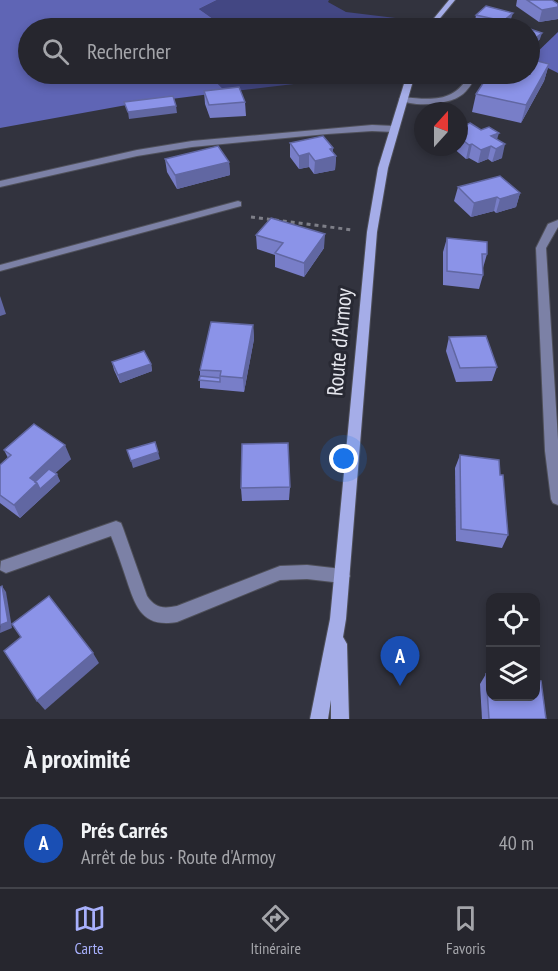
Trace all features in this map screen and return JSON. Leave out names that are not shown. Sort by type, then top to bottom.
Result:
[{"type":"main road","points":[[437,18],[452,0]]},
{"type":"main road","name":"Route d'Armoy","points":[[319,719],[338,619],[372,232],[381,178],[408,84]]},
{"type":"main road","name":"Route d'Armoy","points":[[338,619],[340,719]]},
{"type":"street","points":[[403,99],[446,101],[469,84]]},
{"type":"street","points":[[0,184],[137,153],[192,144],[364,128],[394,129]]},
{"type":"street","points":[[0,268],[238,204]]},
{"type":"street","points":[[558,223],[552,226],[541,248],[554,423],[552,451],[558,500]]},
{"type":"street","points":[[6,566],[116,528],[141,600],[146,609],[155,615],[165,617],[280,573],[300,571],[342,576]]},
{"type":"path","points":[[208,212],[372,232]]},
{"type":"shaded area","points":[[0,0],[217,0],[199,9],[212,18],[18,18],[18,84],[218,84],[226,92],[132,104],[0,128]]},
{"type":"shaded area","points":[[217,0],[329,0],[328,2],[346,12],[396,18],[212,18],[199,9]]},
{"type":"shaded area","points":[[558,32],[558,73],[540,64],[540,49]]},
{"type":"shaded area","points":[[218,84],[294,84],[226,92]]},
{"type":"building","points":[[527,0],[552,0],[558,4],[558,7],[542,10]]},
{"type":"building","points":[[486,6],[513,13],[507,18],[476,15]]},
{"type":"building","points":[[540,62],[549,64],[540,80]]},
{"type":"building","points":[[482,84],[538,84],[526,105],[476,94]]},
{"type":"building","points":[[239,87],[245,102],[209,105],[204,91]]},
{"type":"building","points":[[173,96],[176,106],[128,112],[124,102]]},
{"type":"building","points":[[468,124],[481,130],[489,127],[499,133],[491,136],[505,144],[496,149],[491,146],[481,150],[472,144],[469,145]]},
{"type":"building","points":[[323,136],[333,148],[330,149],[336,156],[315,161],[309,153],[299,156],[290,143]]},
{"type":"building","points":[[218,146],[229,162],[175,175],[165,159]]},
{"type":"building","points":[[500,176],[520,193],[474,203],[458,187]]},
{"type":"building","points":[[271,218],[325,234],[304,263],[275,253],[283,243],[256,235]]},
{"type":"building","points":[[447,238],[487,242],[487,254],[482,254],[483,275],[447,271]]},
{"type":"building","points":[[211,322],[253,325],[243,378],[220,376],[221,371],[200,370]]},
{"type":"building","points":[[486,336],[497,367],[460,368],[449,337]]},
{"type":"building","points":[[144,351],[151,364],[118,375],[112,362]]},
{"type":"building","points":[[200,376],[220,378],[220,382],[199,380]]},
{"type":"building","points":[[34,424],[65,445],[30,478],[37,483],[14,505],[0,495],[0,465],[11,455],[4,450]]},
{"type":"building","points":[[155,442],[158,452],[131,461],[127,450]]},
{"type":"building","points":[[288,443],[290,487],[241,488],[242,444]]},
{"type":"building","points":[[460,455],[499,460],[500,475],[503,475],[508,535],[461,529]]},
{"type":"building","points":[[49,469],[57,474],[40,489],[35,482]]},
{"type":"building","points":[[2,586],[8,622],[0,625],[0,587]]},
{"type":"building","points":[[49,596],[93,653],[37,701],[4,651],[21,637],[12,624]]},
{"type":"building","points":[[541,681],[546,719],[489,719],[488,701],[540,701]]},
{"type":"place","name":"Prés Carrés","points":[[400,686]]}]
